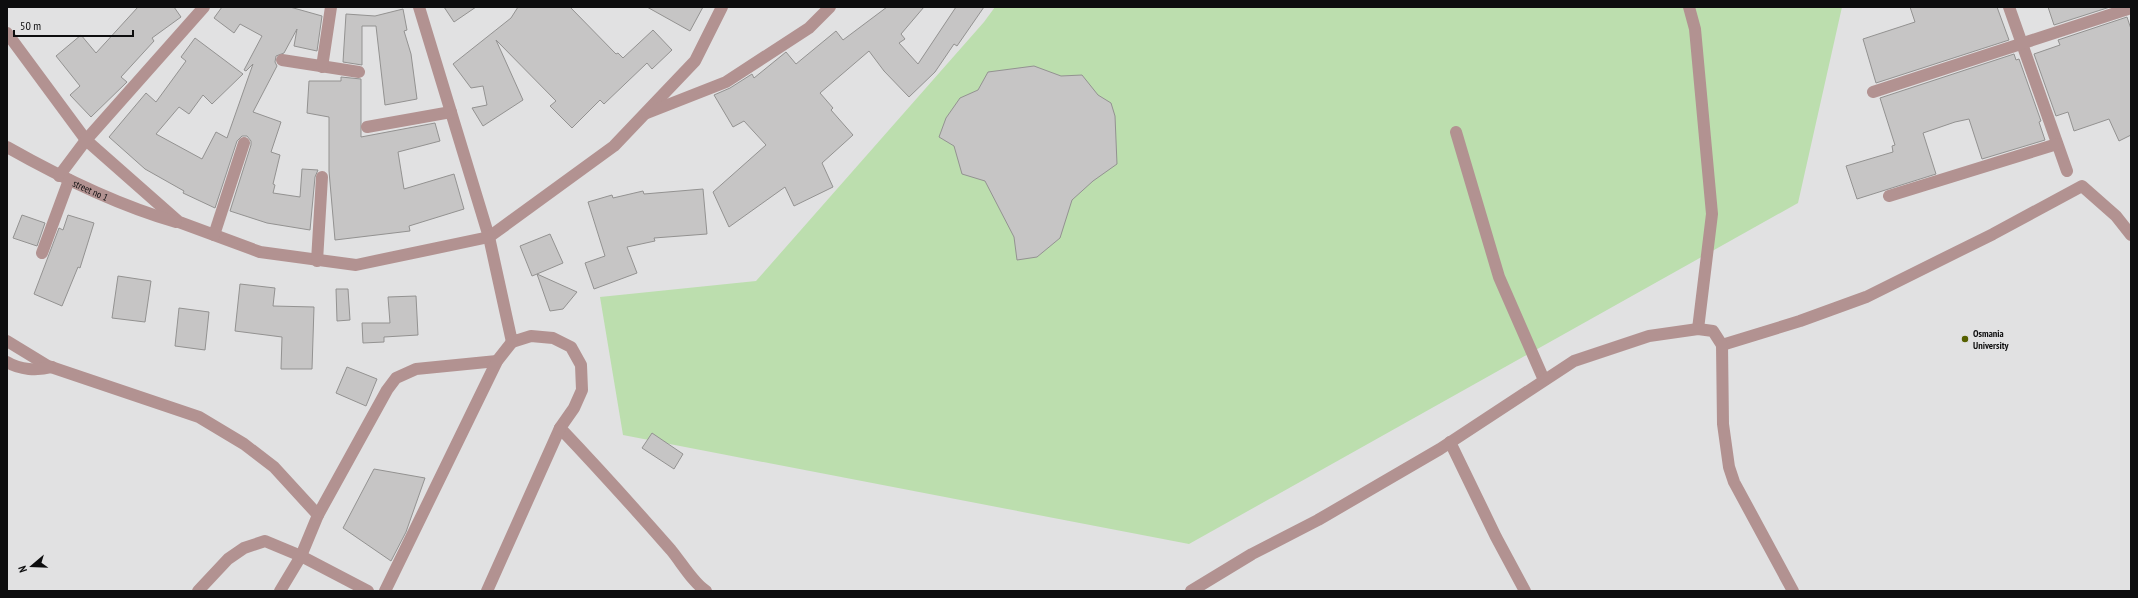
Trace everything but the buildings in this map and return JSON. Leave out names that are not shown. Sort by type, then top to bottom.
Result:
[{"type":"street","points":[[322,67],[331,7]]},
{"type":"street","points":[[419,7],[489,237],[512,342]]},
{"type":"street","points":[[7,32],[86,140],[179,222],[260,252],[356,265],[489,237],[614,146],[695,61],[722,7]]},
{"type":"street","points":[[644,114],[726,82],[809,28],[830,7]]},
{"type":"street","points":[[1689,7],[1695,29],[1712,214],[1698,329]]},
{"type":"street","points":[[2009,7],[2067,171]]},
{"type":"street","points":[[1873,92],[2131,8]]},
{"type":"street","points":[[42,253],[64,178],[86,140],[198,9]]},
{"type":"street","points":[[282,60],[358,72]]},
{"type":"street","points":[[367,127],[451,112]]},
{"type":"street","points":[[1456,132],[1499,277],[1544,380]]},
{"type":"street","points":[[214,236],[244,143]]},
{"type":"street","points":[[1889,196],[2057,144]]},
{"type":"street","name":"street no 1","points":[[7,147],[64,178],[148,214],[179,222]]},
{"type":"street","points":[[318,261],[322,176]]},
{"type":"street","points":[[1722,345],[1800,321],[1866,297],[1993,234],[2082,186],[2116,216],[2131,235]]},
{"type":"street","points":[[1191,591],[1252,554],[1318,520],[1450,442],[1574,361],[1649,336],[1698,329],[1714,331],[1722,345],[1723,424],[1729,467],[1734,482],[1793,591]]},
{"type":"street","points":[[385,591],[497,361],[512,342],[531,336],[553,338],[571,347],[580,365],[582,390],[574,408],[560,428],[487,591]]},
{"type":"street","points":[[7,341],[52,367],[198,416],[244,444],[274,467],[318,515]]},
{"type":"street","points":[[280,591],[301,556],[318,515],[387,390],[396,378],[416,369],[497,361]]},
{"type":"street","points":[[7,362],[16,367],[41,370],[52,367]]},
{"type":"street","points":[[560,428],[607,477],[681,561],[701,590]]},
{"type":"street","points":[[1450,442],[1496,537],[1525,591]]},
{"type":"street","points":[[198,591],[228,559],[244,548],[265,541],[301,556],[368,591]]},
{"type":"green space","points":[[995,7],[1842,7],[1798,203],[1189,544],[623,435],[600,297],[756,281],[984,22]]},
{"type":"place","name":"Osmania University","points":[[1965,339]]}]
